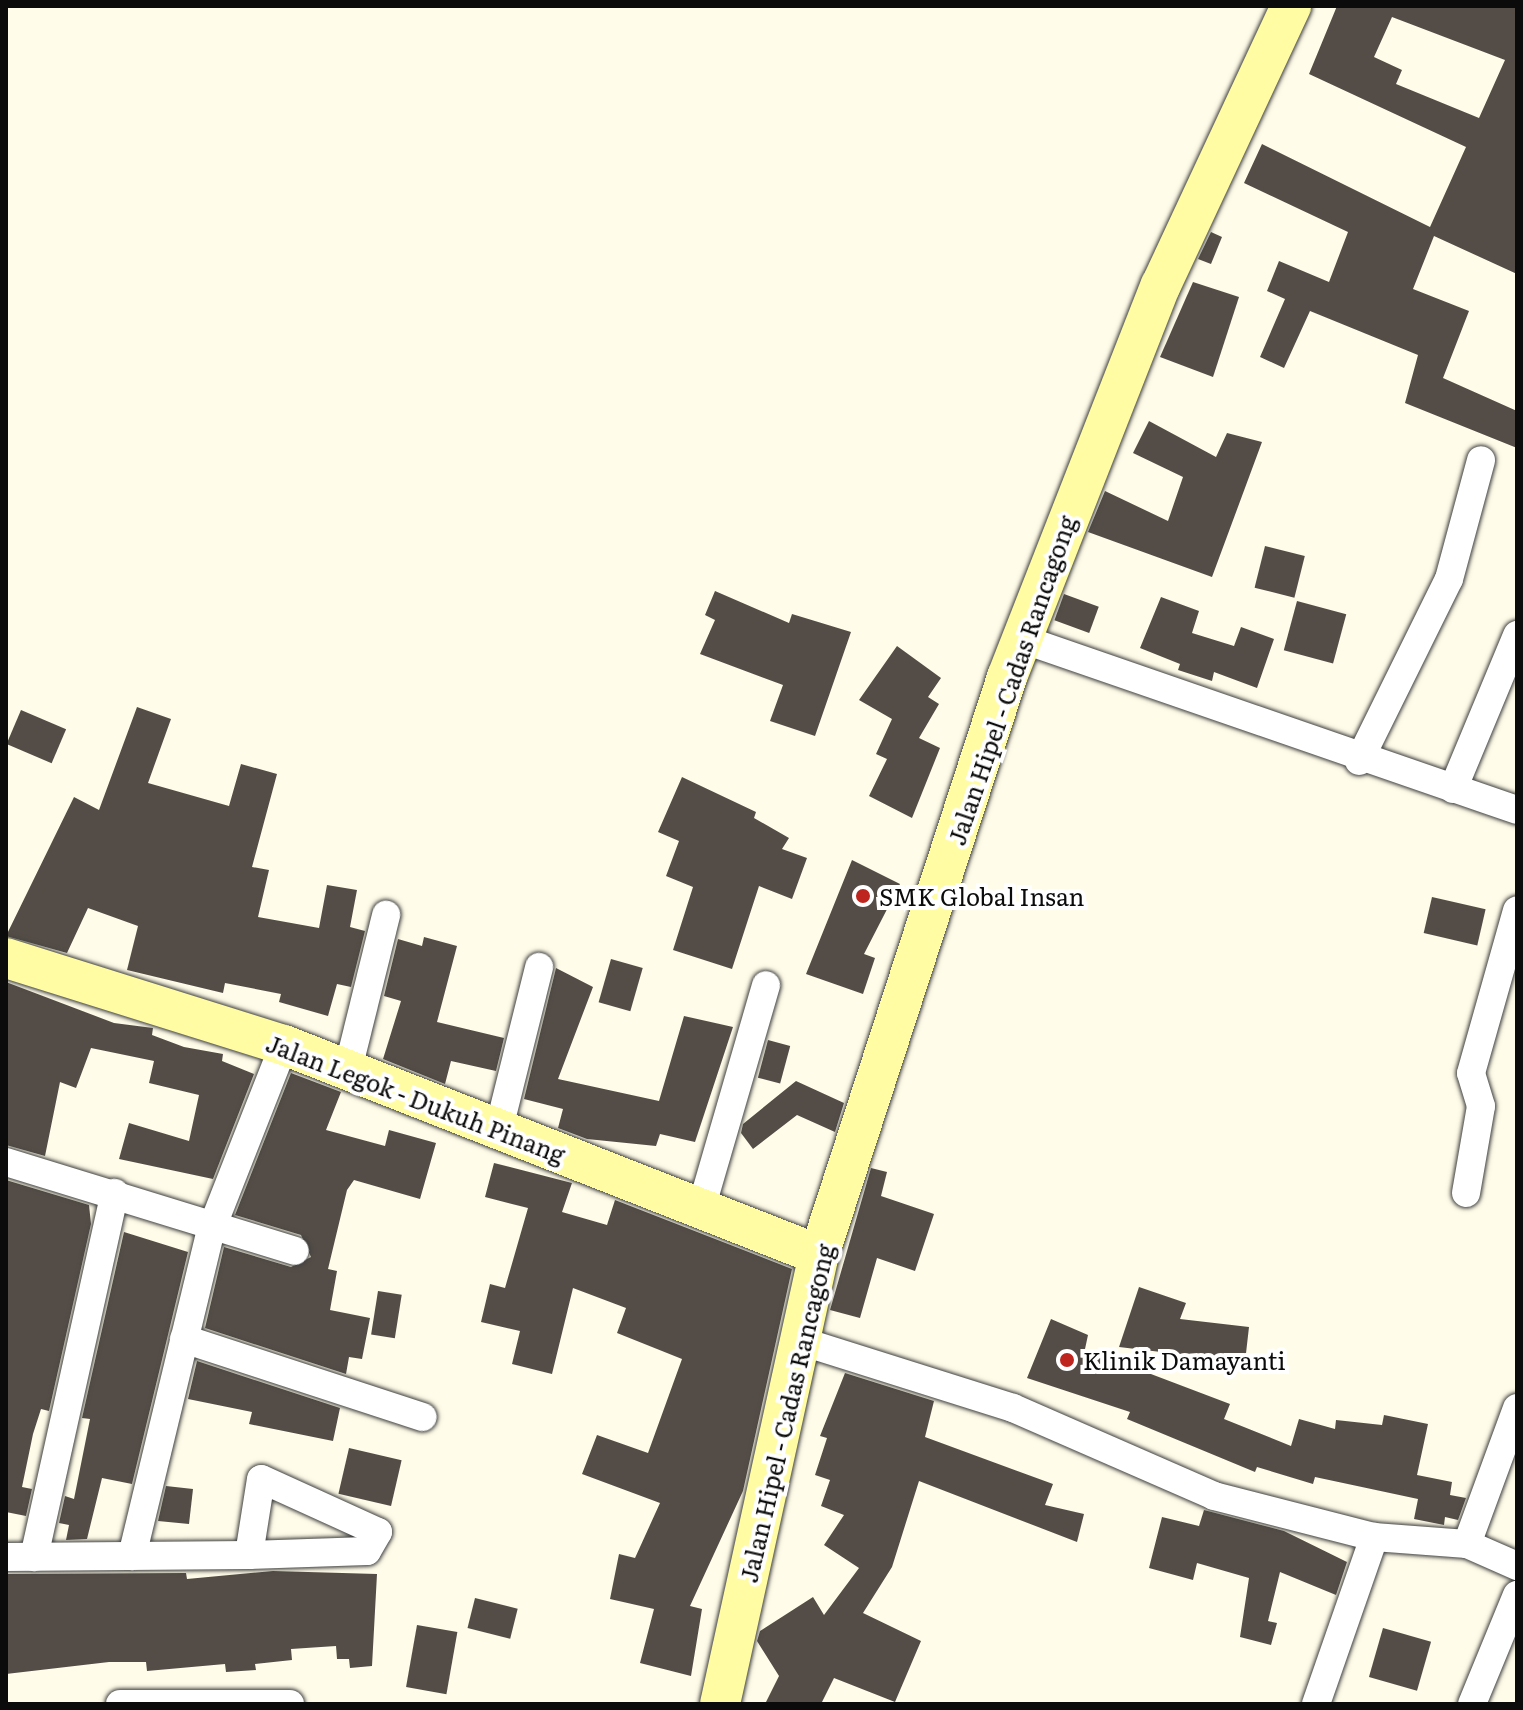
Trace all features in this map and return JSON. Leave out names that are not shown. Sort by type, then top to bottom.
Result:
[{"type":"street","name":"Jalan Hipel - Cadas Rancagong","points":[[720,1704],[804,1342],[819,1255],[1022,639],[1161,285],[1291,6]]},
{"type":"street","points":[[1359,761],[1449,579],[1481,460]]},
{"type":"street","points":[[1453,789],[1517,635]]},
{"type":"street","points":[[1022,639],[1359,761],[1517,810]]},
{"type":"street","points":[[1466,1193],[1481,1106],[1471,1073],[1517,910]]},
{"type":"street","points":[[348,1069],[386,915]]},
{"type":"street","name":"Jalan Legok - Dukuh Pinang","points":[[6,958],[284,1045],[819,1255]]},
{"type":"street","points":[[499,1128],[539,967]]},
{"type":"street","points":[[701,1209],[766,985]]},
{"type":"street","points":[[132,1556],[211,1230],[284,1045]]},
{"type":"street","points":[[6,1162],[115,1193],[211,1230],[295,1251]]},
{"type":"street","points":[[34,1557],[115,1193]]},
{"type":"street","points":[[184,1339],[423,1417]]},
{"type":"street","points":[[804,1342],[1013,1408],[1214,1496],[1374,1537],[1467,1544],[1517,1566]]},
{"type":"street","points":[[1467,1544],[1517,1408]]},
{"type":"street","points":[[1316,1704],[1374,1537]]},
{"type":"street","points":[[6,1557],[249,1555]]},
{"type":"street","points":[[1472,1704],[1517,1595]]},
{"type":"street","points":[[120,1704],[290,1704]]},
{"type":"building","points":[[1337,6],[1517,6],[1517,274],[1434,236],[1413,289],[1469,311],[1443,378],[1517,411],[1517,448],[1405,403],[1418,355],[1310,311],[1284,368],[1260,357],[1285,299],[1267,291],[1279,261],[1329,282],[1348,232],[1244,183],[1262,144],[1430,227],[1466,147],[1309,74]],"holes":[[[1392,17],[1505,60],[1479,118],[1396,84],[1402,70],[1374,57]]]},
{"type":"building","points":[[1211,232],[1222,237],[1211,264],[1198,259]]},
{"type":"building","points":[[1193,282],[1239,297],[1213,377],[1160,357]]},
{"type":"building","points":[[1149,421],[1216,457],[1227,433],[1262,442],[1212,577],[1088,532],[1105,491],[1168,521],[1183,477],[1133,453]]},
{"type":"building","points":[[1265,546],[1305,556],[1294,598],[1255,588]]},
{"type":"building","points":[[715,591],[789,623],[792,614],[851,632],[815,736],[770,721],[783,685],[700,654],[715,620],[705,615]]},
{"type":"building","points":[[1064,594],[1099,607],[1089,633],[1054,620]]},
{"type":"building","points":[[1161,597],[1199,611],[1192,633],[1234,646],[1241,627],[1274,639],[1257,688],[1214,672],[1212,681],[1178,670],[1180,664],[1140,648]]},
{"type":"building","points":[[1297,601],[1346,614],[1333,663],[1284,650]]},
{"type":"building","points":[[897,646],[941,678],[928,697],[939,704],[919,738],[940,748],[912,818],[869,796],[887,759],[876,754],[892,719],[859,700]]},
{"type":"building","points":[[137,707],[171,719],[148,783],[229,806],[241,764],[277,774],[252,867],[269,870],[258,917],[319,928],[327,885],[357,890],[350,927],[365,931],[351,987],[337,984],[328,1016],[279,1002],[281,994],[225,983],[223,993],[127,970],[138,926],[88,908],[67,953],[6,936],[74,797],[99,810]]},
{"type":"building","points":[[21,710],[66,729],[52,763],[7,744]]},
{"type":"building","points":[[682,777],[756,812],[754,818],[789,838],[782,849],[807,858],[792,899],[759,886],[732,969],[673,950],[693,887],[666,876],[679,841],[658,832]]},
{"type":"building","points":[[852,860],[900,884],[864,954],[875,958],[863,994],[806,974]]},
{"type":"building","points":[[1432,897],[1486,909],[1477,945],[1424,933]]},
{"type":"building","points":[[424,937],[457,946],[437,1022],[504,1038],[496,1071],[451,1061],[445,1084],[383,1059],[401,1001],[384,996],[398,939],[422,946]]},
{"type":"building","points":[[611,959],[643,968],[630,1011],[599,1002]]},
{"type":"building","points":[[556,968],[593,987],[558,1079],[659,1101],[684,1016],[733,1027],[695,1142],[660,1134],[656,1146],[587,1139],[558,1128],[563,1109],[524,1099]]},
{"type":"building","points":[[6,982],[114,1023],[153,1028],[152,1035],[184,1047],[223,1054],[222,1061],[254,1074],[213,1179],[119,1159],[129,1123],[189,1141],[199,1095],[149,1083],[154,1061],[91,1048],[76,1088],[60,1082],[45,1156],[6,1145]]},
{"type":"building","points":[[768,1040],[790,1046],[780,1084],[758,1078]]},
{"type":"building","points":[[291,1073],[341,1092],[326,1130],[385,1146],[389,1130],[436,1143],[420,1199],[354,1180],[347,1190],[328,1269],[337,1271],[330,1310],[370,1318],[362,1359],[349,1357],[346,1374],[205,1328],[224,1247],[291,1267],[311,1257],[301,1235],[235,1215]]},
{"type":"building","points":[[796,1081],[844,1103],[835,1132],[797,1115],[753,1149],[741,1133],[743,1124]]},
{"type":"building","points":[[494,1163],[572,1183],[562,1212],[607,1225],[615,1200],[792,1269],[743,1491],[690,1606],[702,1609],[691,1676],[640,1663],[654,1609],[610,1599],[619,1554],[635,1558],[660,1503],[582,1474],[597,1435],[648,1453],[682,1359],[617,1333],[626,1308],[573,1288],[552,1374],[512,1364],[520,1331],[481,1322],[490,1284],[505,1288],[528,1208],[485,1197]]},
{"type":"building","points":[[871,1168],[887,1172],[881,1196],[934,1214],[915,1271],[877,1258],[860,1318],[830,1310]]},
{"type":"building","points":[[6,1180],[89,1205],[91,1224],[49,1411],[41,1409],[33,1434],[22,1487],[32,1489],[26,1516],[6,1512]]},
{"type":"building","points":[[124,1232],[188,1252],[132,1484],[102,1478],[87,1539],[66,1540],[69,1525],[59,1523],[65,1496],[74,1499],[90,1419],[82,1418]]},
{"type":"building","points":[[1139,1287],[1186,1303],[1180,1319],[1249,1327],[1245,1362],[1119,1347]]},
{"type":"building","points":[[378,1291],[402,1295],[395,1338],[371,1334]]},
{"type":"building","points":[[1051,1319],[1088,1335],[1085,1349],[1230,1404],[1224,1419],[1291,1446],[1299,1419],[1335,1429],[1336,1420],[1382,1425],[1384,1415],[1428,1424],[1417,1475],[1452,1482],[1450,1495],[1466,1498],[1458,1520],[1445,1517],[1444,1525],[1414,1519],[1418,1499],[1315,1477],[1313,1484],[1257,1467],[1255,1472],[1127,1419],[1130,1412],[1027,1378]]},
{"type":"building","points":[[197,1361],[340,1408],[333,1441],[249,1424],[252,1412],[188,1399]]},
{"type":"building","points":[[845,1373],[934,1401],[925,1437],[1053,1484],[1045,1505],[1084,1514],[1077,1542],[919,1481],[892,1567],[863,1613],[921,1641],[895,1702],[834,1678],[821,1704],[765,1704],[779,1676],[757,1641],[760,1631],[813,1597],[824,1615],[859,1568],[824,1545],[844,1515],[821,1506],[830,1480],[815,1475],[827,1438],[820,1436]]},
{"type":"building","points":[[349,1448],[402,1460],[391,1506],[338,1494]]},
{"type":"building","points":[[166,1486],[193,1489],[189,1524],[158,1521]]},
{"type":"building","points":[[1204,1510],[1284,1531],[1347,1562],[1336,1595],[1280,1572],[1268,1621],[1277,1623],[1271,1645],[1240,1637],[1249,1578],[1197,1563],[1193,1580],[1149,1568],[1162,1517],[1199,1526]]},
{"type":"building","points":[[273,1571],[377,1574],[372,1666],[350,1668],[349,1659],[337,1659],[336,1646],[291,1649],[292,1660],[255,1664],[256,1670],[226,1672],[225,1664],[147,1671],[146,1662],[109,1662],[6,1674],[6,1574],[186,1573],[187,1579]]},
{"type":"building","points":[[475,1598],[518,1609],[510,1639],[468,1628]]},
{"type":"building","points":[[417,1625],[457,1632],[446,1694],[406,1687]]},
{"type":"building","points":[[1383,1628],[1431,1642],[1417,1691],[1369,1677]]},
{"type":"place","name":"SMK Global Insan","points":[[863,896]]},
{"type":"place","name":"Klinik Damayanti","points":[[1067,1360]]}]
